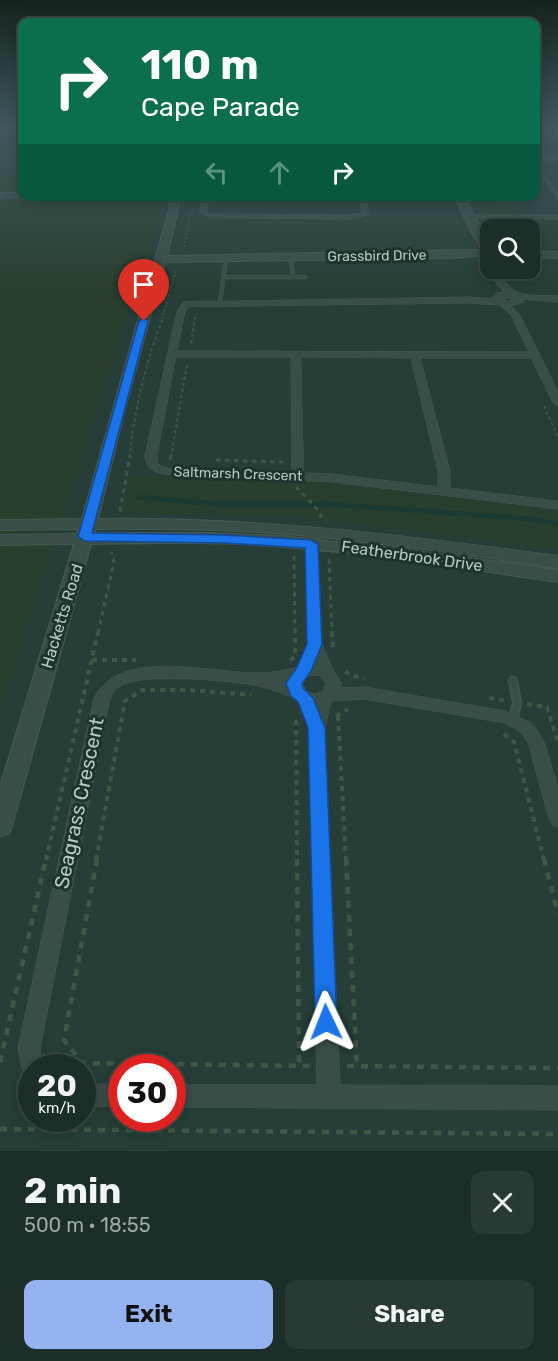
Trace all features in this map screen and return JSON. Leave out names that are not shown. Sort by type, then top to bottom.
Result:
[{"type":"street","points":[[547,182],[558,197]]},
{"type":"street","points":[[549,185],[558,185]]},
{"type":"street","points":[[0,196],[18,198]]},
{"type":"street","name":"Hacketts Road","points":[[0,826],[87,530],[122,392],[163,257],[177,201]]},
{"type":"street","points":[[205,201],[204,213],[214,217],[364,215],[366,213],[364,201]]},
{"type":"street","points":[[462,201],[480,241]]},
{"type":"street","points":[[470,217],[558,217]]},
{"type":"street","points":[[540,255],[558,255]]},
{"type":"street","name":"Grassbird Drive","points":[[163,257],[480,256]]},
{"type":"street","name":"Grassbird Drive","points":[[163,257],[226,259],[296,257]]},
{"type":"street","points":[[498,279],[516,299],[515,314]]},
{"type":"street","points":[[501,285],[499,299],[515,314],[558,403]]},
{"type":"street","name":"Saltmarsh Crescent","points":[[558,299],[193,303],[183,307],[151,456],[153,466],[159,470],[298,475],[558,506]]},
{"type":"street","points":[[172,354],[535,355]]},
{"type":"street","points":[[296,355],[298,475]]},
{"type":"street","points":[[415,355],[444,471],[444,491]]},
{"type":"street","points":[[0,525],[87,530]]},
{"type":"street","points":[[0,540],[87,530]]},
{"type":"street","name":"Featherbrook Drive","points":[[87,530],[219,539],[314,538],[558,562]]},
{"type":"street","points":[[314,538],[315,644],[328,686],[317,728],[329,1097]]},
{"type":"street","name":"Featherbrook Drive","points":[[314,538],[379,551],[558,576]]},
{"type":"street","points":[[315,644],[294,683],[317,728]]},
{"type":"street","points":[[301,673],[314,669],[328,686],[527,729],[535,738],[558,819]]},
{"type":"street","name":"Seagrass Crescent","points":[[258,681],[301,673]]},
{"type":"street","name":"Seagrass Crescent","points":[[30,1054],[32,1033],[102,696],[118,680],[140,675],[184,675],[258,681],[301,695]]},
{"type":"street","points":[[301,695],[315,700],[328,686]]},
{"type":"street","points":[[186,1096],[558,1098]]},
{"type":"lane","points":[[293,277],[296,257]]},
{"type":"lane","points":[[220,302],[226,259]]},
{"type":"lane","points":[[224,277],[305,277]]},
{"type":"lane","points":[[508,726],[517,703],[513,681]]},
{"type":"path","points":[[183,248],[189,220]]},
{"type":"path","points":[[120,512],[129,470],[131,435],[156,334],[167,307],[177,266]]},
{"type":"path","points":[[288,662],[295,657],[294,556],[314,538],[320,512],[303,495]]},
{"type":"path","points":[[314,538],[336,560]]},
{"type":"path","points":[[0,1062],[114,562],[111,551]]},
{"type":"path","points":[[286,555],[294,556]]},
{"type":"path","points":[[92,660],[138,660]]},
{"type":"path","points":[[258,681],[260,695],[190,690],[142,690],[125,701],[64,1040],[82,1063],[558,1068]]},
{"type":"path","points":[[296,715],[299,1066]]},
{"type":"path","points":[[338,716],[357,1066]]},
{"type":"path","points":[[508,726],[558,914]]},
{"type":"path","points":[[0,1129],[558,1134]]},
{"type":"green space","points":[[0,182],[18,182],[18,201],[164,201],[0,713]]},
{"type":"green space","points":[[131,476],[313,481],[558,511],[558,550],[308,518],[123,512]]},
{"type":"waterway","points":[[138,497],[216,504],[329,504],[532,519],[558,524]]},
{"type":"route","points":[[144,321],[134,350],[85,537],[224,539],[311,544],[315,644],[303,671],[295,678],[294,687],[296,692],[305,698],[317,728],[326,1022]]}]
